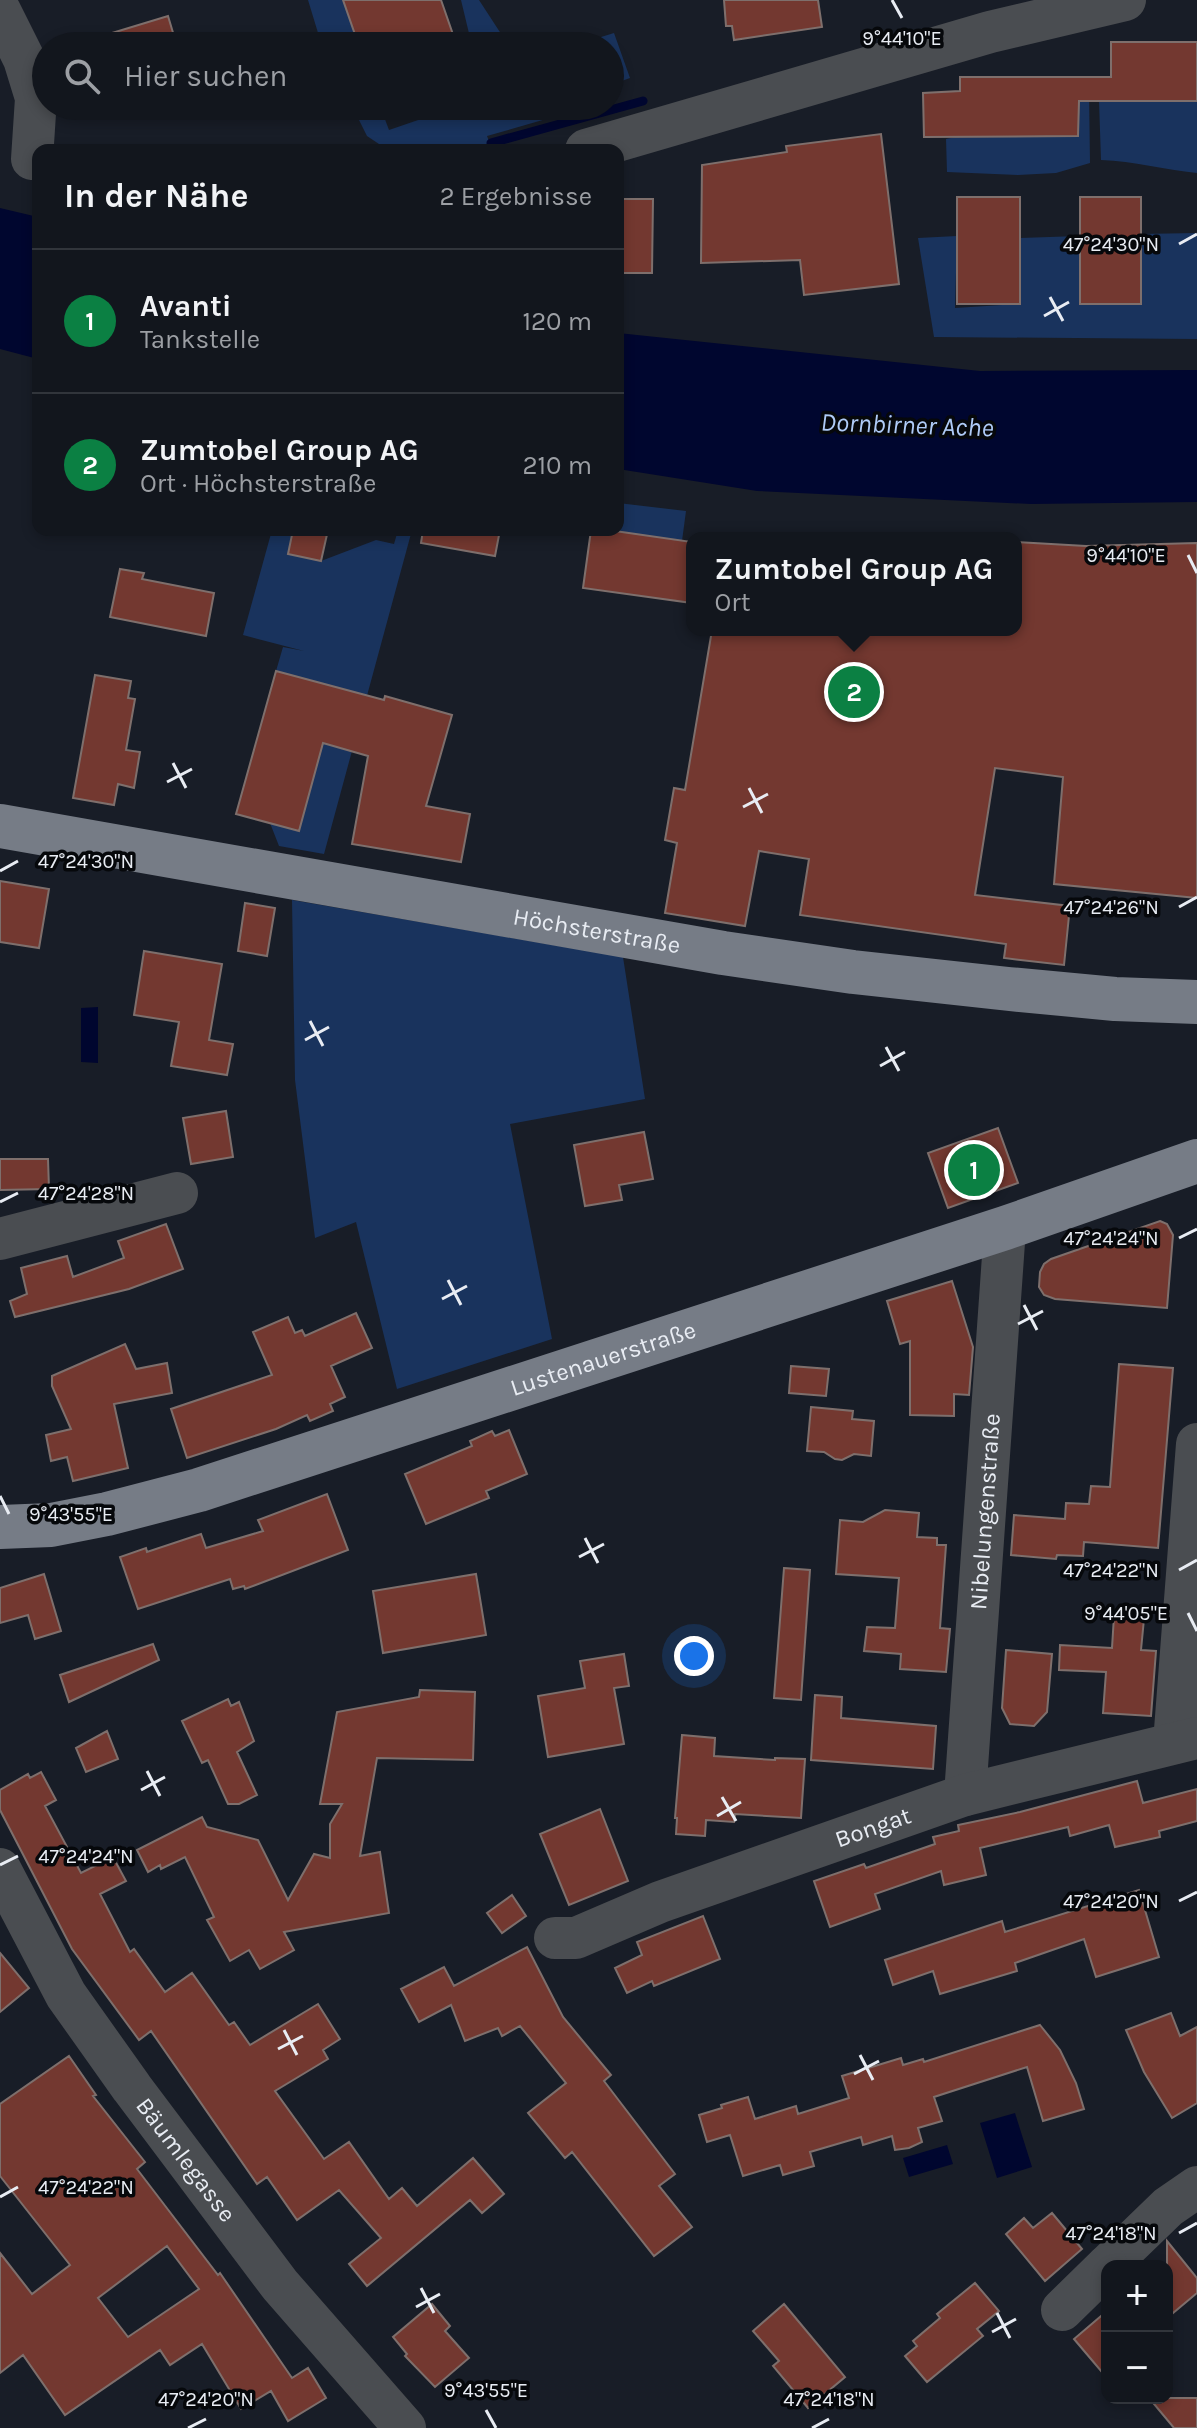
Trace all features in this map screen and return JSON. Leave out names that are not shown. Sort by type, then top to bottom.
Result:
[{"type":"main road","name":"Höchsterstraße","points":[[0,826],[723,953],[853,972],[1009,989],[1115,999],[1197,1002]]},
{"type":"main road","name":"Lustenauerstraße","points":[[0,1527],[51,1525],[199,1490],[1005,1228],[1197,1161]]},
{"type":"street","points":[[607,144],[945,45],[1110,1]]},
{"type":"street","points":[[0,11],[24,59],[32,85]]},
{"type":"street","points":[[23,158],[32,116]]},
{"type":"street","points":[[0,1239],[177,1193]]},
{"type":"street","name":"Nibelungenstraße","points":[[965,1795],[1005,1228]]},
{"type":"street","points":[[1186,1741],[1197,1444]]},
{"type":"street","name":"Bongat","points":[[555,1938],[576,1938],[660,1902],[965,1795],[1186,1741]]},
{"type":"street","name":"Bäumlegasse","points":[[0,1869],[66,1995],[176,2149],[280,2285],[405,2428]]},
{"type":"street","points":[[1113,2260],[1168,2207],[1197,2187]]},
{"type":"street","points":[[1062,2310],[1101,2272]]},
{"type":"shaded area","points":[[308,0],[343,0],[354,32],[318,32]]},
{"type":"shaded area","points":[[461,0],[479,0],[500,32],[469,32]]},
{"type":"shaded area","points":[[624,61],[630,78],[624,80]]},
{"type":"shaded area","points":[[1089,90],[1090,163],[1056,173],[947,172],[946,139],[960,136],[1078,136],[1079,91]]},
{"type":"shaded area","points":[[1099,101],[1197,101],[1197,173],[1101,160]]},
{"type":"shaded area","points":[[359,120],[385,120],[389,130],[418,120],[543,120],[487,136],[490,144],[379,144],[367,136]]},
{"type":"shaded area","points":[[1197,233],[1197,339],[934,337],[918,238],[957,236],[955,308],[1020,304],[1020,238],[1079,236],[1080,304],[1140,304],[1140,234]]},
{"type":"shaded area","points":[[624,504],[686,511],[682,541],[624,532]]},
{"type":"shaded area","points":[[270,536],[292,536],[289,554],[321,561],[376,540],[394,544],[396,536],[410,536],[324,854],[279,846],[270,823],[299,831],[338,688],[276,671],[283,647],[304,651],[243,635]]},
{"type":"shaded area","points":[[292,900],[623,957],[645,1099],[510,1124],[552,1339],[397,1389],[356,1222],[315,1238],[295,1080]]},
{"type":"water","points":[[0,208],[32,216],[32,357],[0,349]]},
{"type":"water","name":"Dornbirner Ache","points":[[624,334],[980,371],[1197,370],[1197,502],[1031,504],[757,491],[624,470]]},
{"type":"water","points":[[98,1007],[98,1063],[81,1062],[81,1008]]},
{"type":"water","points":[[1015,2113],[1032,2167],[997,2178],[980,2123]]},
{"type":"water","points":[[947,2145],[953,2164],[909,2177],[903,2158]]},
{"type":"building","points":[[343,0],[441,0],[452,32],[354,32]]},
{"type":"building","points":[[724,0],[818,0],[822,27],[734,40],[732,26],[726,26]]},
{"type":"building","points":[[168,16],[173,32],[115,32]]},
{"type":"building","points":[[1111,42],[1197,42],[1197,101],[1079,101],[1078,136],[924,137],[923,93],[960,91],[960,77],[1111,77]]},
{"type":"building","points":[[881,134],[899,284],[804,295],[800,260],[701,263],[702,165],[787,152],[786,146]]},
{"type":"building","points":[[957,197],[1020,197],[1020,304],[957,304]]},
{"type":"building","points":[[1080,197],[1141,197],[1141,304],[1080,304]]},
{"type":"building","points":[[624,199],[653,199],[652,273],[624,273]]},
{"type":"building","points":[[624,532],[686,541],[686,602],[583,588],[590,536],[624,536]]},
{"type":"building","points":[[292,536],[327,536],[321,561],[288,554]]},
{"type":"building","points":[[422,536],[499,536],[495,556],[421,543]]},
{"type":"building","points":[[1022,542],[1086,546],[1197,543],[1197,898],[1054,884],[1063,777],[995,768],[975,895],[1070,906],[1064,965],[1004,958],[1006,944],[800,915],[809,859],[759,851],[745,926],[665,913],[677,843],[665,840],[674,788],[685,790],[711,636],[1022,636]]},
{"type":"building","points":[[120,569],[144,573],[142,579],[214,593],[206,636],[110,617]]},
{"type":"building","points":[[276,671],[452,715],[426,806],[470,814],[461,862],[352,844],[368,756],[323,743],[299,831],[236,814]]},
{"type":"building","points":[[95,675],[131,681],[128,698],[135,699],[126,750],[140,752],[134,788],[118,784],[114,805],[73,798]]},
{"type":"building","points":[[0,881],[49,889],[39,948],[0,942]]},
{"type":"building","points":[[245,903],[275,908],[267,956],[238,951]]},
{"type":"building","points":[[144,951],[222,964],[209,1040],[233,1044],[227,1075],[171,1066],[179,1022],[134,1015]]},
{"type":"building","points":[[226,1111],[233,1157],[191,1164],[183,1118]]},
{"type":"building","points":[[998,1128],[1018,1183],[948,1208],[928,1153]]},
{"type":"building","points":[[644,1132],[653,1179],[619,1185],[622,1200],[585,1206],[574,1145]]},
{"type":"building","points":[[0,1159],[48,1159],[49,1189],[0,1190]]},
{"type":"building","points":[[1160,1221],[1167,1224],[1173,1235],[1167,1308],[1055,1299],[1044,1295],[1039,1287],[1040,1272],[1051,1259]]},
{"type":"building","points":[[166,1224],[183,1269],[129,1289],[15,1317],[10,1301],[27,1294],[21,1268],[67,1256],[73,1277],[124,1258],[118,1241]]},
{"type":"building","points":[[952,1281],[973,1347],[969,1395],[954,1394],[954,1416],[910,1415],[910,1341],[900,1344],[887,1301]]},
{"type":"building","points":[[356,1313],[372,1348],[331,1366],[345,1397],[330,1404],[333,1411],[310,1421],[307,1415],[276,1429],[187,1458],[171,1409],[272,1375],[253,1332],[288,1317],[295,1333],[302,1330],[305,1336]]},
{"type":"building","points":[[125,1344],[136,1369],[167,1363],[172,1393],[114,1404],[128,1468],[73,1481],[67,1457],[51,1461],[46,1435],[71,1429],[52,1386],[52,1376]]},
{"type":"building","points":[[1119,1364],[1173,1368],[1158,1548],[1084,1542],[1083,1556],[1057,1555],[1056,1559],[1011,1555],[1014,1515],[1065,1519],[1066,1503],[1089,1504],[1091,1486],[1110,1487]]},
{"type":"building","points":[[791,1366],[829,1369],[826,1396],[789,1393]]},
{"type":"building","points":[[811,1407],[853,1411],[852,1419],[874,1421],[871,1456],[854,1454],[842,1460],[824,1452],[807,1451]]},
{"type":"building","points":[[509,1430],[527,1474],[486,1491],[489,1498],[426,1524],[405,1474],[472,1446],[470,1441],[492,1431],[495,1436]]},
{"type":"building","points":[[327,1494],[348,1550],[245,1589],[244,1586],[233,1589],[230,1579],[138,1609],[120,1557],[146,1548],[147,1552],[201,1534],[206,1548],[263,1531],[258,1520]]},
{"type":"building","points":[[885,1510],[919,1513],[917,1537],[937,1538],[937,1545],[946,1545],[940,1628],[950,1629],[946,1672],[900,1669],[901,1654],[864,1651],[867,1627],[895,1628],[899,1578],[836,1574],[840,1520],[863,1522]]},
{"type":"building","points":[[784,1568],[810,1570],[801,1700],[774,1698]]},
{"type":"building","points":[[44,1574],[61,1631],[35,1639],[28,1615],[0,1623],[0,1588]]},
{"type":"building","points":[[476,1574],[486,1635],[383,1653],[373,1591]]},
{"type":"building","points":[[1114,1616],[1144,1619],[1141,1650],[1156,1651],[1151,1716],[1103,1713],[1106,1672],[1059,1670],[1060,1645],[1112,1648]]},
{"type":"building","points":[[153,1644],[159,1660],[69,1702],[60,1675]]},
{"type":"building","points":[[1006,1650],[1052,1654],[1047,1712],[1034,1726],[1010,1724],[1002,1708]]},
{"type":"building","points":[[624,1654],[629,1686],[614,1688],[624,1744],[548,1757],[538,1696],[585,1688],[580,1661]]},
{"type":"building","points":[[420,1690],[475,1692],[473,1760],[377,1758],[360,1856],[380,1852],[389,1913],[284,1932],[294,1950],[260,1969],[249,1950],[230,1961],[207,1920],[214,1917],[185,1857],[148,1872],[137,1850],[202,1817],[207,1827],[258,1840],[288,1900],[314,1854],[330,1858],[330,1824],[342,1804],[320,1804],[337,1712],[419,1697]]},
{"type":"building","points":[[815,1695],[842,1697],[841,1718],[936,1726],[933,1769],[811,1760]]},
{"type":"building","points":[[228,1699],[231,1706],[239,1702],[254,1741],[237,1752],[257,1795],[239,1804],[228,1804],[208,1760],[202,1763],[182,1721]]},
{"type":"building","points":[[107,1731],[118,1759],[86,1772],[76,1748]]},
{"type":"building","points":[[682,1735],[715,1738],[714,1756],[805,1759],[801,1818],[735,1814],[734,1822],[706,1820],[705,1836],[676,1834]]},
{"type":"building","points":[[41,1772],[56,1800],[45,1806],[81,1873],[113,1857],[126,1881],[100,1894],[130,1952],[134,1949],[165,1992],[192,1973],[229,2025],[234,2022],[250,2045],[318,2004],[340,2039],[323,2050],[328,2059],[275,2091],[324,2159],[349,2142],[389,2199],[402,2188],[417,2206],[473,2158],[504,2194],[482,2213],[470,2200],[367,2286],[349,2264],[381,2238],[339,2190],[297,2220],[267,2177],[257,2184],[151,2031],[139,2040],[72,1949],[0,1810],[0,1790],[28,1774],[30,1778]]},
{"type":"building","points":[[1137,1781],[1143,1803],[1197,1789],[1197,1821],[1159,1831],[1160,1837],[1115,1847],[1109,1825],[1070,1836],[1068,1827],[980,1848],[986,1875],[944,1885],[941,1871],[875,1894],[880,1909],[830,1927],[814,1881],[864,1864],[866,1868],[935,1844],[933,1837],[959,1831],[958,1825]]},
{"type":"building","points":[[600,1809],[628,1881],[569,1905],[540,1834]]},
{"type":"building","points":[[1139,1890],[1159,1957],[1096,1977],[1084,1939],[1015,1963],[1017,1971],[940,1994],[933,1971],[893,1985],[885,1960],[1002,1921],[1005,1932]]},
{"type":"building","points":[[512,1895],[526,1916],[502,1933],[487,1913]]},
{"type":"building","points":[[703,1916],[720,1959],[654,1986],[652,1981],[627,1993],[615,1968],[642,1955],[637,1942]]},
{"type":"building","points":[[527,1947],[563,2017],[611,2075],[604,2081],[675,2174],[659,2186],[692,2227],[654,2256],[572,2152],[565,2158],[528,2113],[566,2083],[520,2026],[502,2036],[498,2028],[465,2041],[451,2005],[419,2022],[401,1989],[444,1967],[454,1986]]},
{"type":"building","points":[[0,1953],[29,1988],[0,2012]]},
{"type":"building","points":[[1171,2013],[1180,2036],[1197,2027],[1197,2103],[1172,2118],[1144,2072],[1126,2030]]},
{"type":"building","points":[[1040,2025],[1060,2050],[1084,2109],[1043,2121],[1027,2067],[934,2097],[942,2121],[918,2128],[922,2142],[909,2148],[895,2150],[892,2136],[863,2145],[861,2137],[810,2152],[814,2166],[783,2175],[780,2165],[743,2176],[730,2135],[707,2142],[699,2115],[722,2108],[721,2105],[748,2097],[755,2119],[796,2106],[798,2114],[849,2098],[842,2076],[901,2058],[903,2065],[923,2059],[924,2062]]},
{"type":"building","points":[[69,2056],[96,2095],[93,2096],[145,2162],[137,2169],[218,2275],[220,2273],[292,2378],[308,2368],[326,2398],[288,2421],[271,2391],[241,2409],[202,2344],[170,2365],[160,2350],[65,2415],[23,2355],[0,2373],[0,2253],[32,2294],[70,2265],[0,2176],[0,2104]],"holes":[[[167,2246],[199,2289],[128,2337],[98,2298]]]},
{"type":"building","points":[[1052,2213],[1082,2249],[1045,2281],[1006,2234],[1024,2218],[1033,2228]]},
{"type":"building","points":[[1167,2241],[1197,2278],[1197,2293],[1173,2313],[1173,2260],[1167,2260]]},
{"type":"building","points":[[975,2283],[999,2311],[977,2329],[983,2336],[927,2382],[905,2356],[917,2346],[913,2341],[940,2318],[937,2314]]},
{"type":"building","points":[[432,2304],[450,2326],[445,2331],[469,2358],[435,2387],[405,2356],[407,2354],[393,2337]]},
{"type":"building","points":[[784,2304],[845,2377],[808,2408],[773,2366],[779,2361],[753,2331]]},
{"type":"building","points":[[1101,2316],[1101,2371],[1074,2339]]},
{"type":"building","points":[[1173,2398],[1197,2398],[1197,2428],[1174,2428],[1154,2404],[1173,2404]]},
{"type":"waterway","points":[[624,106],[643,101]]},
{"type":"waterway","points":[[491,143],[574,120]]},
{"type":"place","name":"Zumtobel Group AG","points":[[854,692]]},
{"type":"place","name":"Avanti","points":[[974,1170]]}]
